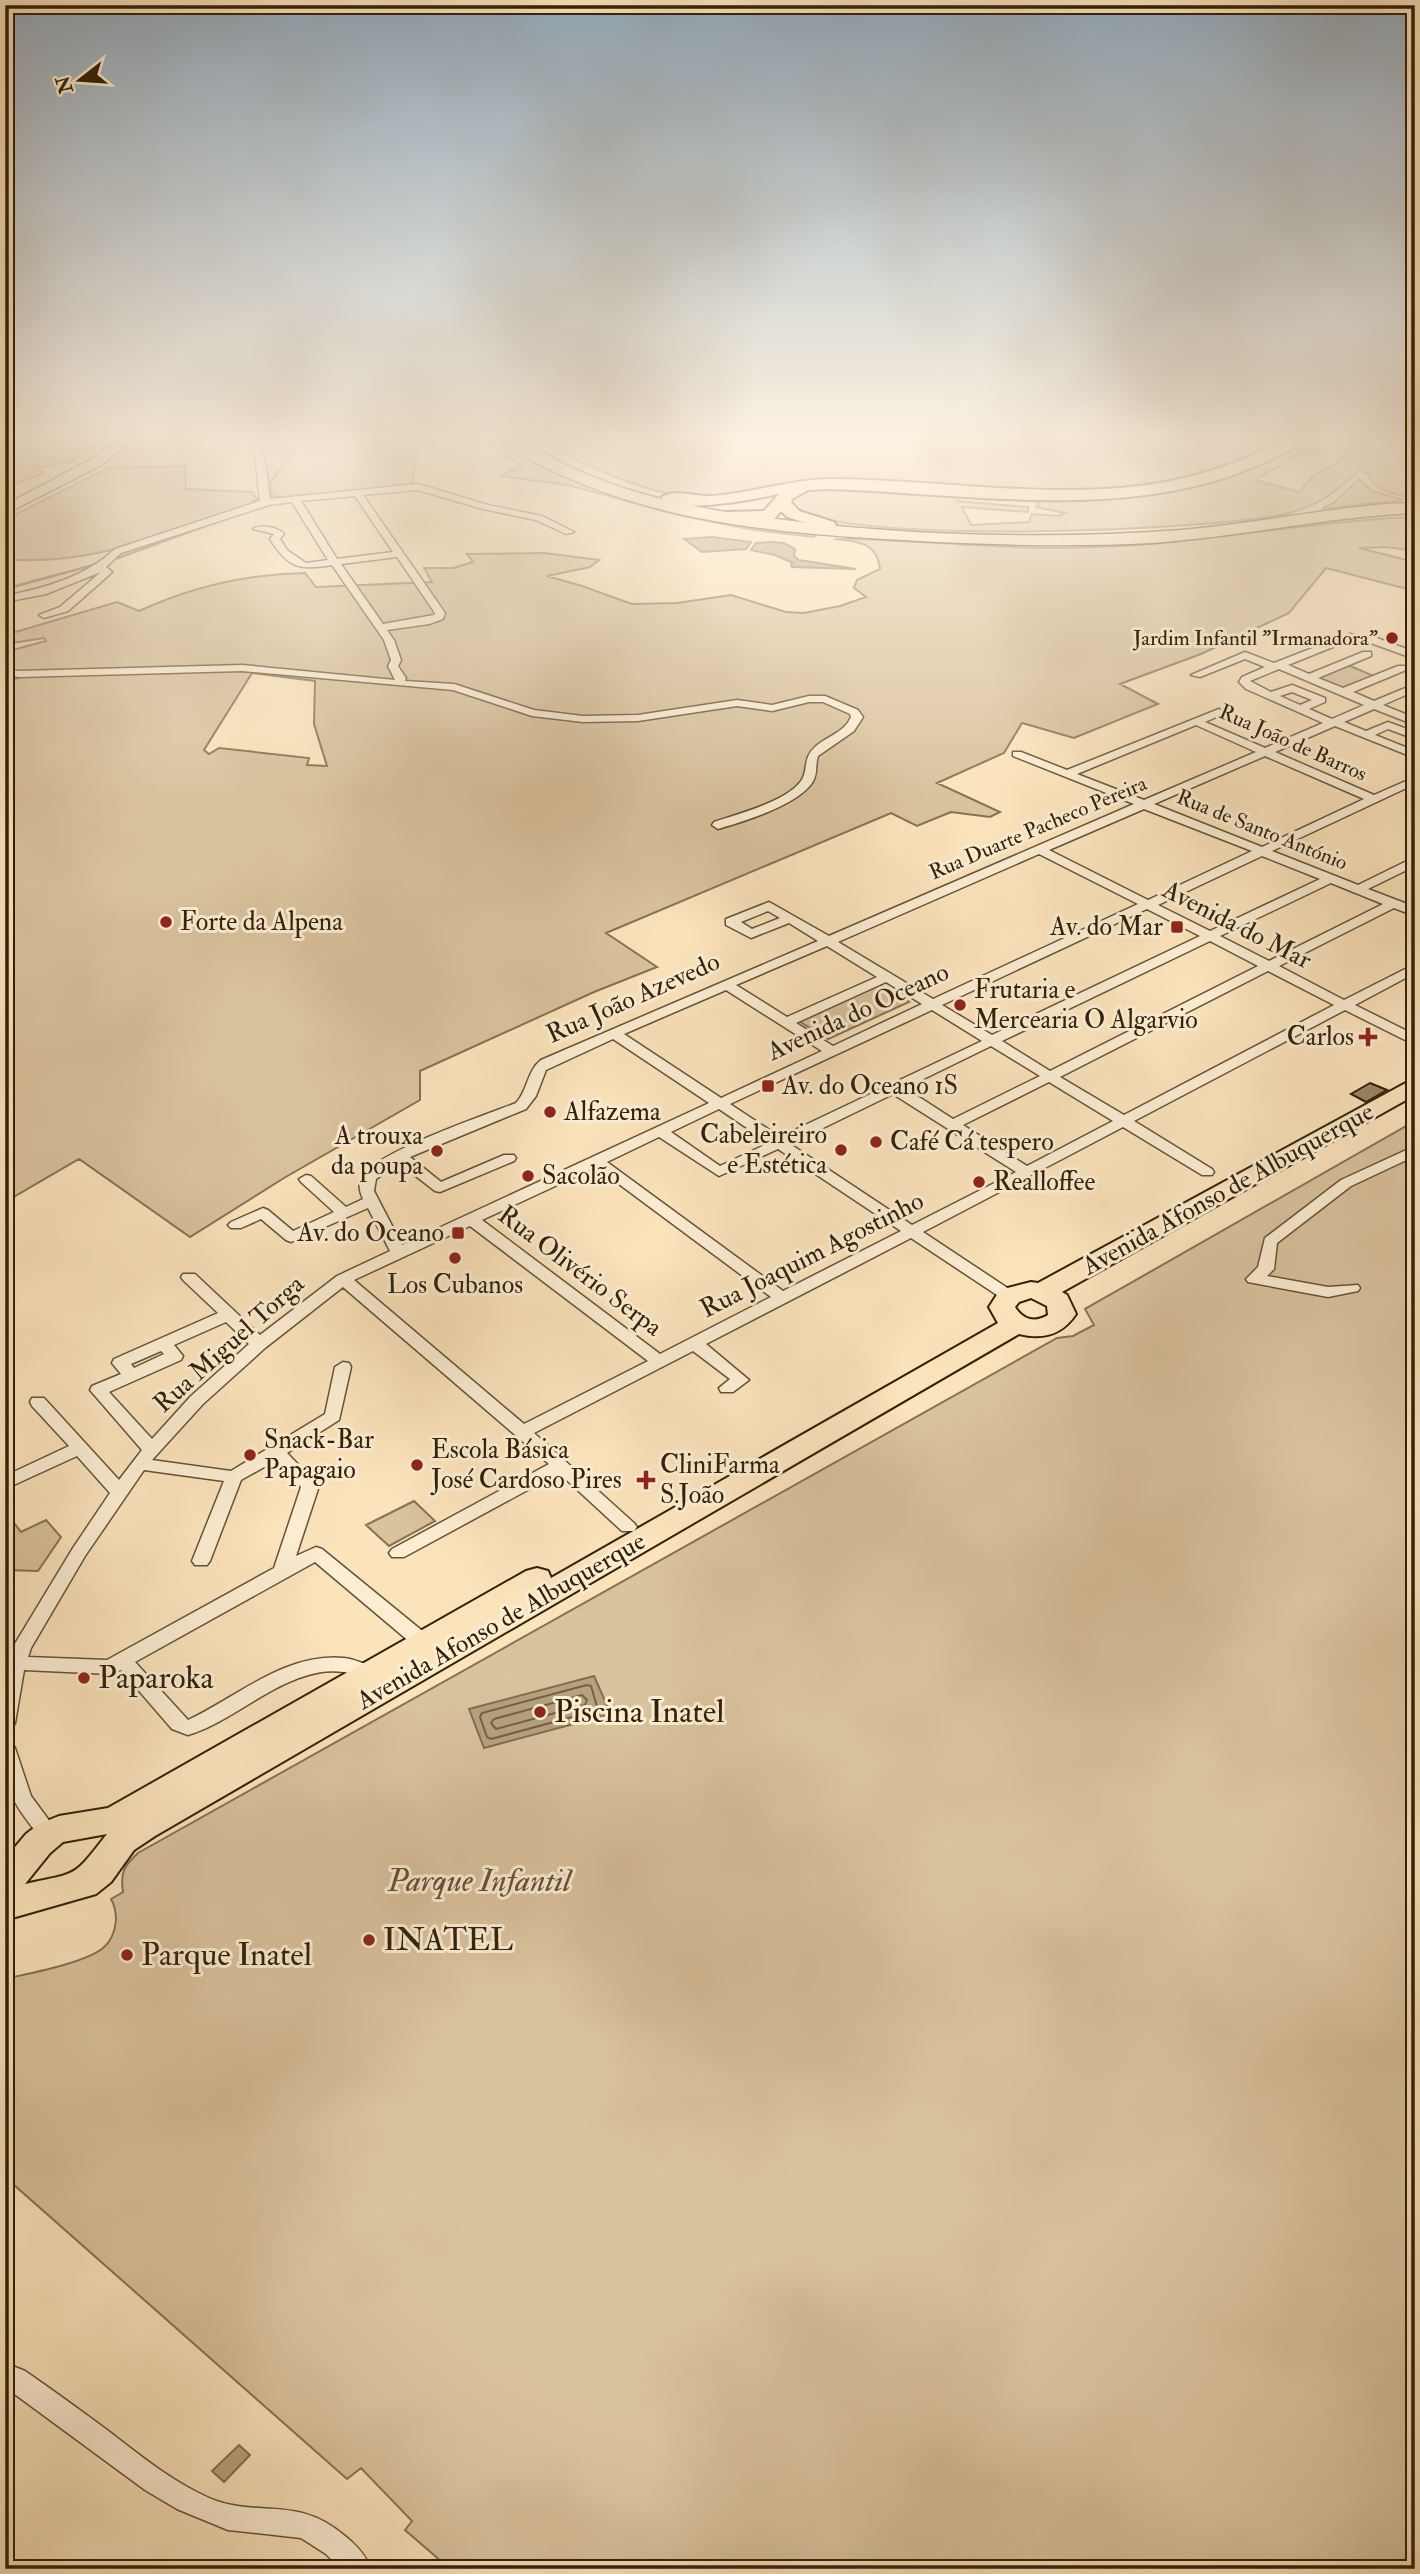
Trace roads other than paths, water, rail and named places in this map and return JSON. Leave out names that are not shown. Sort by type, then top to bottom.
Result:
[{"type":"main road","name":"Avenida Afonso de Albuquerque","points":[[1050,1297],[1415,1085]]},
{"type":"main road","name":"Avenida Afonso de Albuquerque","points":[[1050,1297],[1415,1101]]},
{"type":"main road","name":"Avenida Afonso de Albuquerque","points":[[5,1906],[30,1895],[64,1890],[86,1883],[104,1866],[117,1846],[143,1827],[1010,1312],[1031,1290],[1050,1297],[1063,1314],[1056,1324],[1037,1328],[1010,1312]]},
{"type":"main road","name":"Avenida Afonso de Albuquerque","points":[[52,1838],[120,1817],[368,1673],[1010,1312]]},
{"type":"main road","points":[[5,1881],[52,1838],[89,1828],[104,1839],[108,1856],[104,1866]]},
{"type":"main road","points":[[52,1838],[29,1872],[34,1881],[43,1886],[64,1890]]},
{"type":"street","points":[[5,600],[42,592],[100,568],[110,558]]},
{"type":"street","points":[[290,558],[297,564],[314,566],[371,558]]},
{"type":"street","points":[[332,558],[389,640],[396,660],[393,666],[401,678],[399,684]]},
{"type":"street","points":[[379,628],[429,621],[439,617],[440,613],[431,597],[404,558]]},
{"type":"street","points":[[44,615],[64,609],[107,572],[100,568]]},
{"type":"street","points":[[1411,751],[1300,709],[1244,682],[1246,678],[1352,637],[1370,639],[1415,656]]},
{"type":"street","points":[[1309,678],[1367,654]]},
{"type":"street","points":[[1196,675],[1245,655],[1411,718]]},
{"type":"street","points":[[1349,662],[1360,666]]},
{"type":"street","points":[[5,672],[32,674],[242,668],[454,687],[532,713],[583,719],[638,718],[737,703],[772,708],[809,699],[832,702],[854,712],[857,717],[855,725],[816,751],[809,761],[809,779],[805,784],[789,795],[718,825]]},
{"type":"street","points":[[1344,692],[1402,668]]},
{"type":"street","points":[[1372,671],[1384,676]]},
{"type":"street","name":"Rua Duarte Pacheco Pereira","points":[[826,940],[1415,687]]},
{"type":"street","points":[[1271,696],[1292,688],[1321,700],[1300,709]]},
{"type":"street","points":[[1067,774],[1219,712]]},
{"type":"street","name":"Rua João de Barros","points":[[1197,722],[1374,799]]},
{"type":"street","points":[[1366,735],[1388,725],[1415,736]]},
{"type":"street","name":"Rua de Santo António","points":[[1017,754],[1415,912]]},
{"type":"street","name":"Avenida do Oceano","points":[[398,1252],[1415,780]]},
{"type":"street","name":"Avenida do Mar","points":[[1039,849],[1415,1041]]},
{"type":"street","points":[[1359,889],[1415,861]]},
{"type":"street","points":[[660,1131],[719,1172],[1331,878]]},
{"type":"street","points":[[953,1125],[1267,965],[1394,904]]},
{"type":"street","points":[[790,918],[1207,1172]]},
{"type":"street","name":"Rua João Azevedo","points":[[371,1201],[366,1182],[371,1174],[400,1157],[521,1106],[527,1101],[540,1066],[826,940]]},
{"type":"street","points":[[1124,1121],[1415,968]]},
{"type":"street","points":[[786,1022],[887,977]]},
{"type":"street","points":[[725,984],[832,1051]]},
{"type":"street","points":[[615,1034],[910,1230],[1010,1312]]},
{"type":"street","points":[[896,1089],[1027,1172]]},
{"type":"street","name":"Rua Joaquim Agostinho","points":[[522,1432],[1124,1121]]},
{"type":"street","points":[[1352,1288],[1328,1292],[1298,1289],[1286,1284],[1254,1279],[1266,1269],[1270,1241],[1346,1183],[1415,1150]]},
{"type":"street","points":[[400,1157],[440,1188],[509,1158]]},
{"type":"street","points":[[597,1161],[781,1297]]},
{"type":"street","points":[[306,1179],[344,1213]]},
{"type":"street","points":[[236,1225],[263,1213],[291,1237],[371,1201],[398,1252]]},
{"type":"street","name":"Rua Olivério Serpa","points":[[471,1219],[659,1361]]},
{"type":"street","name":"Rua Miguel Torga","points":[[5,1723],[15,1652],[139,1464],[197,1400],[259,1345],[342,1279],[398,1252]]},
{"type":"street","points":[[189,1277],[259,1345]]},
{"type":"street","points":[[342,1279],[561,1465],[628,1527]]},
{"type":"street","points":[[152,1450],[98,1390],[132,1376],[120,1363],[228,1315]]},
{"type":"street","points":[[694,1343],[741,1380],[727,1388]]},
{"type":"street","points":[[201,1561],[234,1476],[326,1423],[333,1416],[343,1367]]},
{"type":"street","points":[[38,1402],[119,1492]]},
{"type":"street","points":[[5,1483],[80,1448]]},
{"type":"street","points":[[275,1451],[310,1486],[282,1572]]},
{"type":"street","points":[[139,1464],[234,1476]]},
{"type":"street","points":[[398,1553],[561,1465]]},
{"type":"street","points":[[15,1652],[110,1667],[316,1553],[424,1643]]},
{"type":"street","points":[[123,1660],[182,1727],[188,1728],[292,1674],[311,1667],[339,1663],[352,1665],[368,1673]]},
{"type":"street","points":[[5,1748],[22,1799],[52,1838]]},
{"type":"street","points":[[5,2375],[16,2379],[142,2474],[178,2496],[204,2509],[232,2518],[300,2524],[334,2543],[358,2569]]},
{"type":"water","points":[[782,558],[797,558],[856,569],[792,567],[793,563]]},
{"type":"water","name":"Piscina Inatel","points":[[594,1676],[611,1714],[484,1748],[469,1709]]},
{"type":"water","points":[[239,2445],[250,2455],[224,2482],[212,2471]]},
{"type":"waterway","points":[[5,589],[97,564]]},
{"type":"place","name":"Jardim Infantil \"Irmanadora\"","points":[[1392,638]]},
{"type":"place","name":"Forte da Alpena","points":[[166,922]]},
{"type":"place","name":"Av. do Mar","points":[[1177,927]]},
{"type":"place","name":"Frutaria e Mercearia O Algarvio","points":[[960,1005]]},
{"type":"place","name":"Carlos","points":[[1368,1037]]},
{"type":"place","name":"Av. do Oceano 1S","points":[[768,1086]]},
{"type":"place","name":"Alfazema","points":[[550,1112]]},
{"type":"place","name":"Café Cá tespero","points":[[876,1142]]},
{"type":"place","name":"Cabeleireiro e Estética","points":[[841,1150]]},
{"type":"place","name":"A trouxa da poupa","points":[[437,1151]]},
{"type":"place","name":"Sacolão","points":[[528,1176]]},
{"type":"place","name":"Realloffee","points":[[979,1182]]},
{"type":"place","name":"Av. do Oceano","points":[[458,1233]]},
{"type":"place","name":"Los Cubanos","points":[[455,1258]]},
{"type":"place","name":"Snack-Bar Papagaio","points":[[250,1455]]},
{"type":"place","name":"Escola Básica José Cardoso Pires","points":[[417,1465]]},
{"type":"place","name":"CliniFarma S.João","points":[[646,1480]]},
{"type":"place","name":"Paparoka","points":[[84,1678]]},
{"type":"place","name":"Piscina Inatel","points":[[540,1712]]},
{"type":"place","name":"INATEL","points":[[369,1940]]},
{"type":"place","name":"Parque Inatel","points":[[127,1955]]},
{"type":"park label","name":"Parque Infantil","points":[[479,1881]]}]
